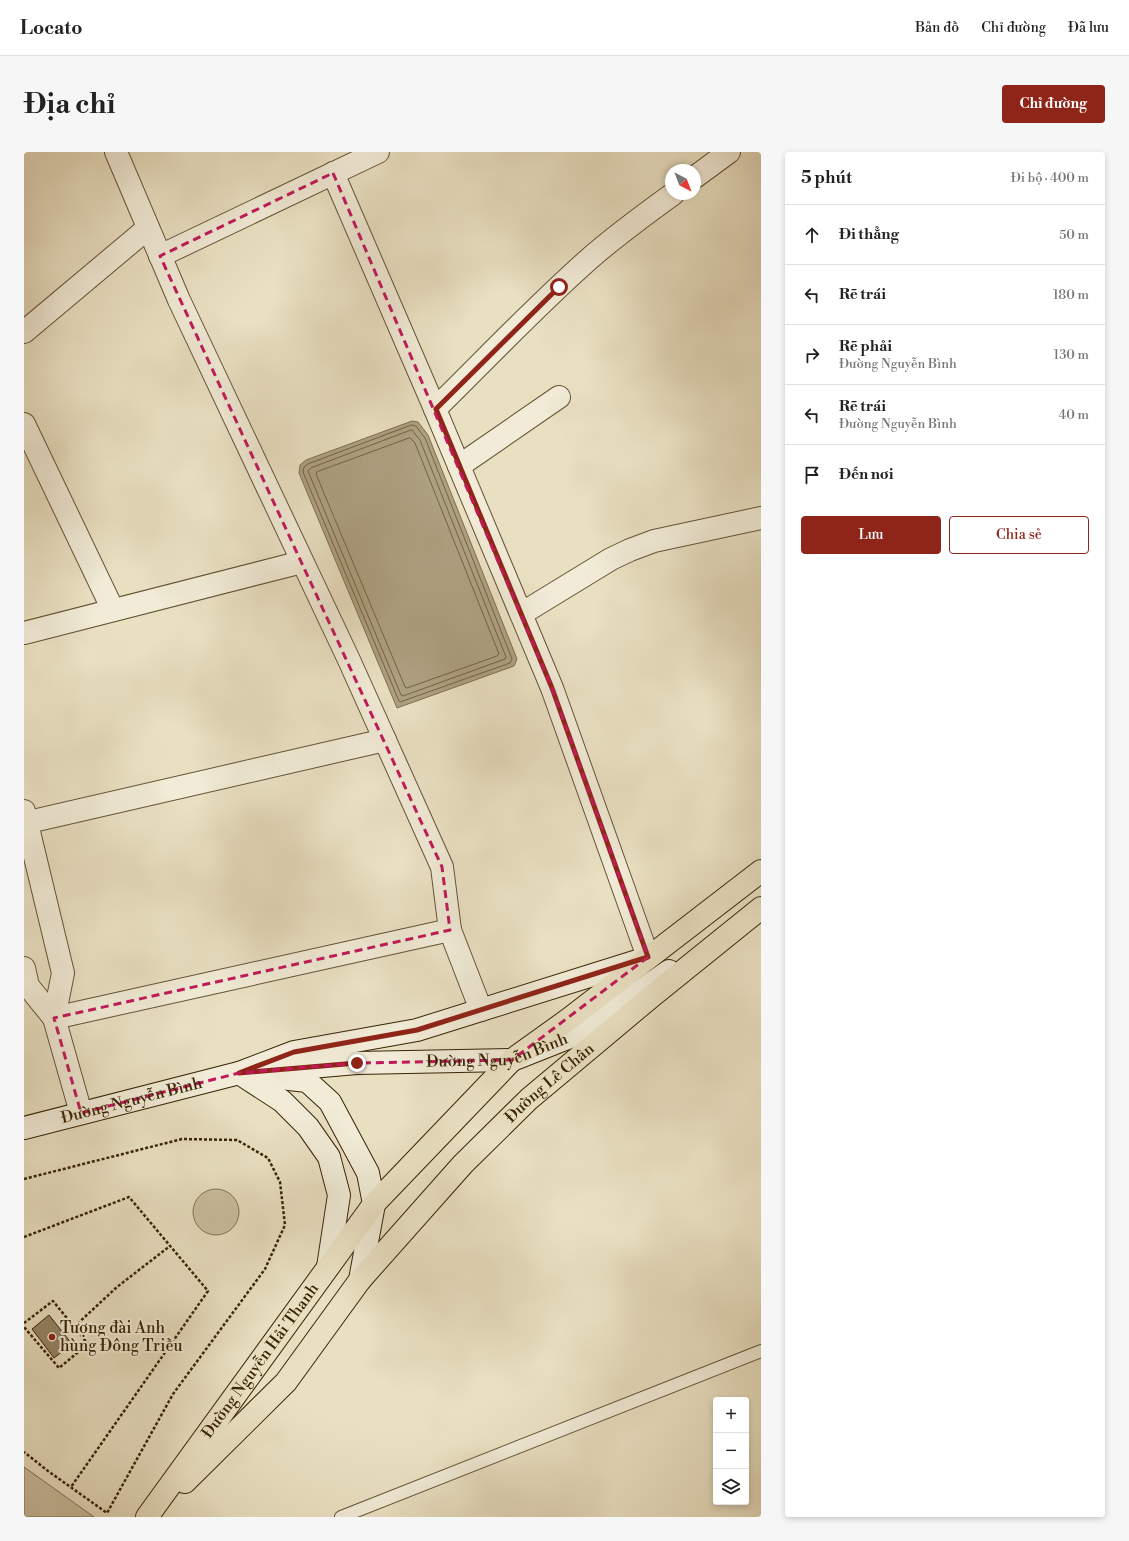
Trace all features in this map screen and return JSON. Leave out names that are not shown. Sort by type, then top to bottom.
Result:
[{"type":"highway","points":[[374,1204],[512,1060],[569,1019],[761,871]]},
{"type":"highway","name":"Đường Lê Chân","points":[[360,1280],[463,1164],[529,1099],[652,996],[761,908]]},
{"type":"highway","name":"Đường Nguyễn Hải Thanh","points":[[147,1517],[374,1204]]},
{"type":"highway","name":"Đường Nguyễn Hải Thanh","points":[[151,1517],[286,1382],[360,1280]]},
{"type":"street","points":[[116,152],[179,300],[385,740],[442,867],[450,930],[481,1010]]},
{"type":"street","points":[[160,256],[378,152]]},
{"type":"street","points":[[701,173],[729,152]]},
{"type":"street","points":[[333,173],[436,409],[552,688],[648,957]]},
{"type":"street","points":[[436,409],[589,259],[665,200]]},
{"type":"street","points":[[24,332],[148,228]]},
{"type":"street","points":[[459,466],[559,397]]},
{"type":"street","points":[[24,424],[113,610]]},
{"type":"street","points":[[521,614],[610,559],[630,550],[654,541],[761,518]]},
{"type":"street","points":[[24,633],[302,562]]},
{"type":"street","points":[[54,1018],[63,973],[25,819],[385,740]]},
{"type":"street","name":"Đường Nguyễn Bình","points":[[239,1073],[357,1063],[512,1060],[570,1037],[627,1000],[761,904]]},
{"type":"street","points":[[54,1018],[450,930]]},
{"type":"street","name":"Đường Nguyễn Bình","points":[[24,1128],[239,1073],[294,1052],[417,1030],[648,957]]},
{"type":"street","points":[[24,968],[28,986],[54,1018],[81,1113]]},
{"type":"street","points":[[239,1073],[307,1081],[330,1102],[368,1173],[374,1204],[360,1280]]},
{"type":"street","points":[[239,1073],[282,1101],[308,1127],[329,1157],[339,1195],[328,1268]]},
{"type":"lane","points":[[341,1517],[761,1351]]},
{"type":"path","points":[[24,1179],[182,1138],[237,1140],[268,1158],[280,1182],[285,1225],[265,1269],[173,1394],[107,1512],[48,1471],[24,1452]]},
{"type":"path","points":[[24,1237],[129,1197],[208,1291],[71,1487]]},
{"type":"path","points":[[74,1327],[117,1287],[170,1246]]},
{"type":"path","points":[[24,1323],[53,1301],[88,1344],[59,1368],[24,1327]]},
{"type":"highlighted area","points":[[333,173],[552,688],[648,957],[512,1060],[357,1063],[239,1073],[81,1113],[54,1018],[450,930],[442,867],[160,256]]},
{"type":"shaded area","points":[[221,1189],[233,1195],[238,1203],[238,1221],[233,1229],[225,1234],[211,1235],[199,1229],[194,1221],[193,1207],[199,1195],[207,1190]]},
{"type":"shaded area","points":[[24,1467],[94,1517],[24,1517]]},
{"type":"water","points":[[412,421],[418,422],[428,435],[517,659],[514,666],[397,708],[299,473],[300,465],[306,460]]},
{"type":"building","name":"Tượng đài Anh hùng Đông Triều","points":[[49,1315],[72,1344],[54,1358],[32,1329]]},
{"type":"place","name":"Tượng đài Anh hùng Đông Triều","points":[[52,1337]]},
{"type":"route","points":[[357,1063],[239,1073],[294,1052],[417,1030],[648,957],[552,688],[436,409],[559,287]]}]
